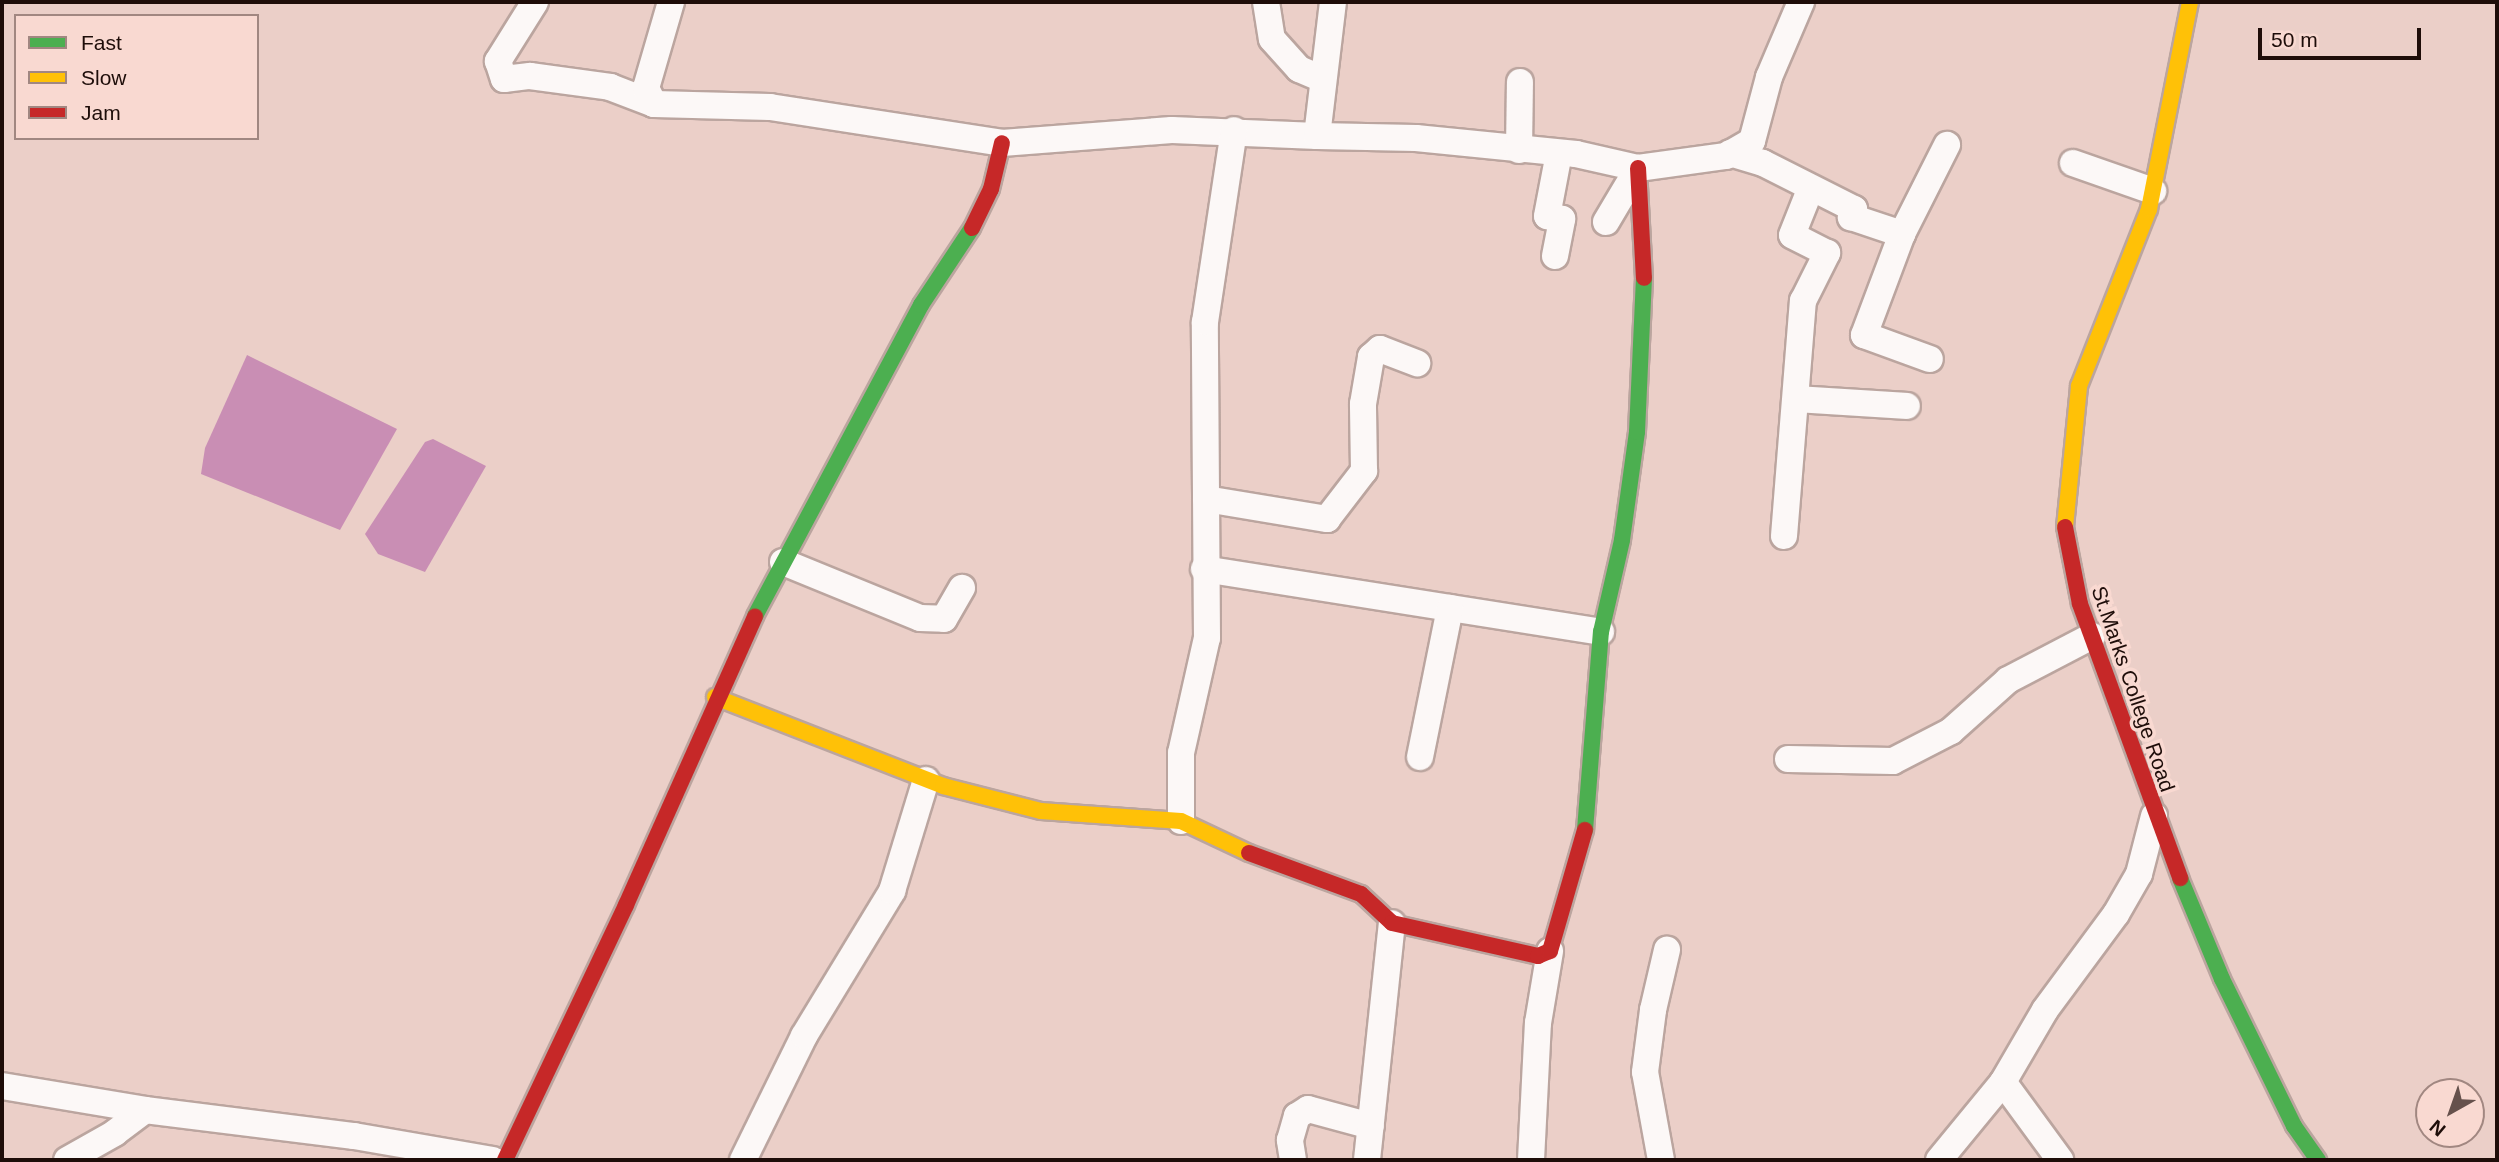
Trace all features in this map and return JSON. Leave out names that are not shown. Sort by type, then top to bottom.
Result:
[{"type":"street","points":[[536,2],[498,61],[504,79],[530,76],[610,87],[654,104],[770,107],[1002,143],[1234,130],[1416,138],[1559,153],[1638,168],[1730,153],[1752,141],[1769,77],[1801,2]]},
{"type":"street","points":[[654,104],[646,88],[671,2]]},
{"type":"street","points":[[1266,2],[1272,39],[1299,69],[1322,79]]},
{"type":"street","points":[[1317,135],[1333,2]]},
{"type":"street","name":"St.Marks College Road","points":[[2190,2],[2152,191],[2079,386],[2065,527],[2080,604],[2154,816],[2222,979],[2294,1126],[2318,1160]]},
{"type":"street","points":[[1519,150],[1520,82]]},
{"type":"street","points":[[1181,821],[1181,753],[1207,638],[1205,322],[1234,130]]},
{"type":"street","points":[[505,1160],[626,905],[715,697],[783,562],[921,305],[967,238],[991,189],[1002,143]]},
{"type":"street","points":[[1930,359],[1864,335],[1902,234],[1947,145]]},
{"type":"street","points":[[1555,256],[1562,219],[1547,216],[1559,153]]},
{"type":"street","points":[[1730,153],[1763,163],[1810,190],[1854,209],[1852,217],[1902,234]]},
{"type":"street","points":[[2073,163],[2152,191]]},
{"type":"street","points":[[1606,222],[1638,168]]},
{"type":"street","points":[[1531,1160],[1538,1023],[1550,951],[1585,832],[1601,632],[1622,540],[1637,432],[1645,248],[1638,168]]},
{"type":"street","points":[[1784,536],[1787,468],[1797,399],[1803,301],[1827,253],[1792,235],[1810,190]]},
{"type":"street","points":[[1206,499],[1327,519],[1364,471],[1363,404],[1371,356],[1380,349],[1417,362]]},
{"type":"street","points":[[1797,399],[1908,406]]},
{"type":"street","points":[[783,562],[920,618],[944,619],[962,588]]},
{"type":"street","points":[[1205,569],[1601,632]]},
{"type":"street","points":[[1420,757],[1450,608]]},
{"type":"street","points":[[1788,759],[1894,761],[1951,731],[2008,680],[2092,636]]},
{"type":"street","points":[[715,697],[926,780],[1041,811],[1181,821],[1280,868],[1361,894],[1392,923],[1538,956],[1550,951]]},
{"type":"street","points":[[743,1160],[804,1036],[892,891],[926,780]]},
{"type":"street","points":[[1939,1160],[2003,1082],[2046,1010],[2116,914],[2139,874],[2154,816]]},
{"type":"street","points":[[1367,1160],[1392,923]]},
{"type":"street","points":[[1661,1160],[1645,1072],[1653,1010],[1667,950]]},
{"type":"street","points":[[2003,1082],[2060,1160]]},
{"type":"street","points":[[2,1086],[145,1110],[354,1136],[493,1160]]},
{"type":"street","points":[[1293,1160],[1290,1140],[1297,1116],[1308,1109],[1371,1126]]},
{"type":"street","points":[[67,1160],[115,1133],[145,1110]]},
{"type":"shaded area","points":[[247,355],[397,429],[340,530],[201,474],[205,448]]},
{"type":"shaded area","points":[[433,439],[486,466],[425,572],[378,554],[365,534],[425,442]]},
{"type":"traffic: fast","points":[[755,616],[921,305],[972,228]]},
{"type":"traffic: fast","points":[[1585,830],[1601,632],[1622,540],[1637,432],[1644,278]]},
{"type":"traffic: fast","points":[[2180,878],[2222,979],[2294,1126],[2318,1160]]},
{"type":"traffic: slow","points":[[2065,527],[2079,386],[2149,209],[2190,2]]},
{"type":"traffic: slow","points":[[715,697],[943,786],[1041,811],[1181,821],[1249,853]]},
{"type":"traffic: jam","points":[[972,228],[991,189],[1002,143]]},
{"type":"traffic: jam","points":[[1638,168],[1644,278]]},
{"type":"traffic: jam","points":[[2065,527],[2080,604],[2180,878]]},
{"type":"traffic: jam","points":[[505,1160],[626,905],[755,616]]},
{"type":"traffic: jam","points":[[1249,853],[1361,894],[1392,923],[1538,956],[1550,951],[1585,830]]}]
